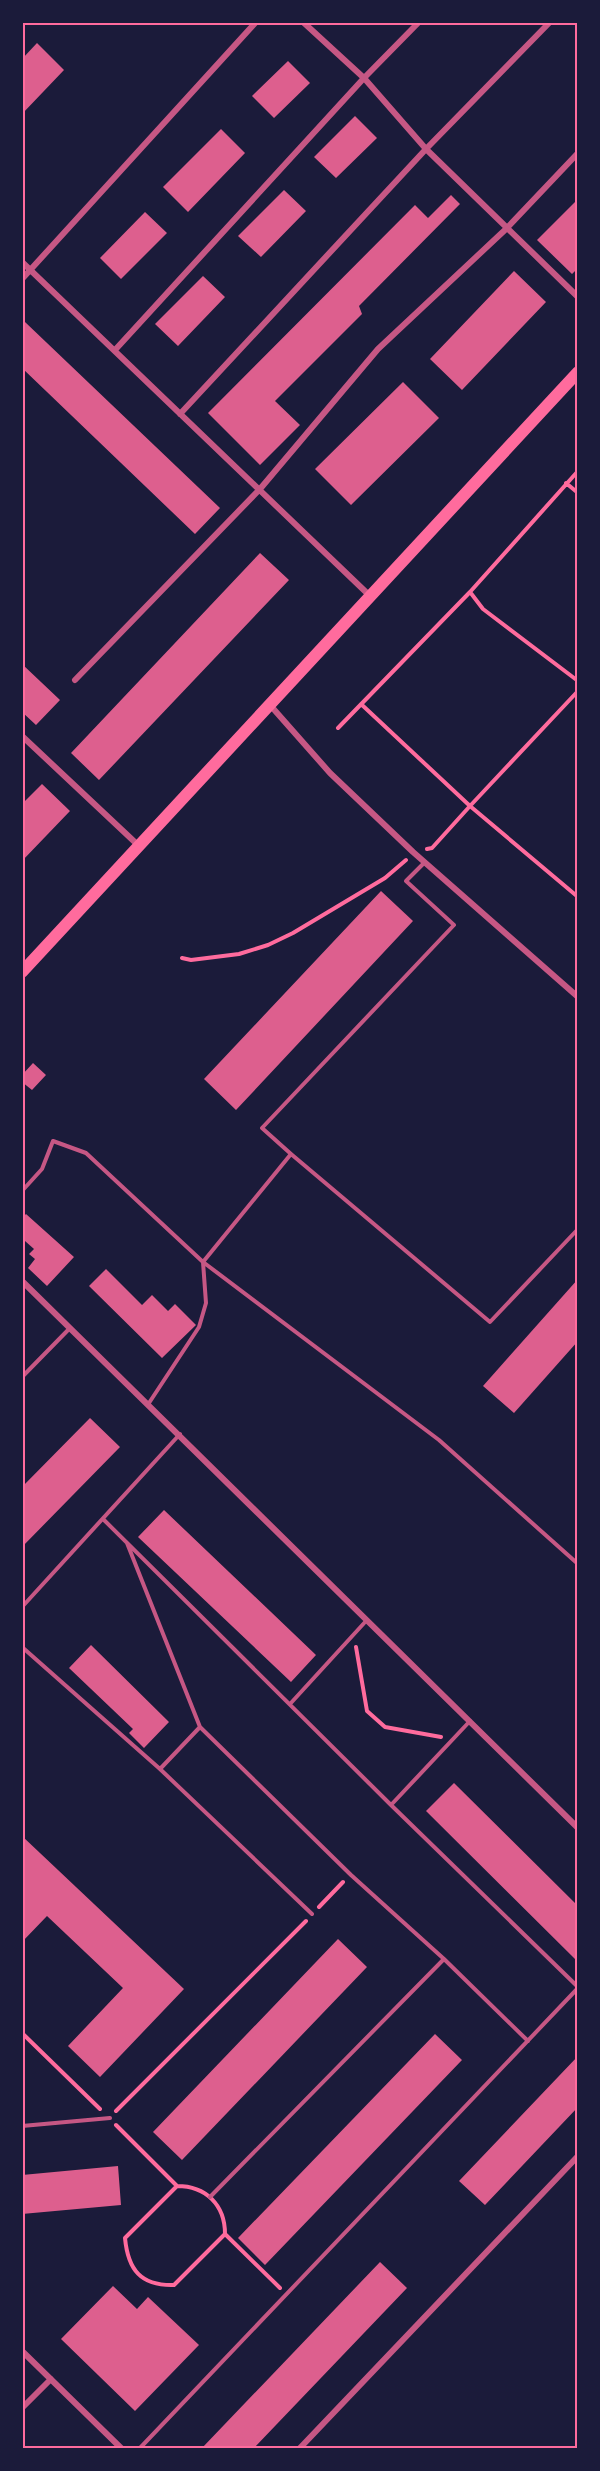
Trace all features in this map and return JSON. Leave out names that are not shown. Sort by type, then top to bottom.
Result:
[{"type":"main road","points":[[22,972],[578,372]]},
{"type":"street","points":[[22,279],[256,22]]},
{"type":"street","points":[[303,22],[364,78],[426,150],[506,230],[578,297]]},
{"type":"street","points":[[115,350],[364,78],[419,22]]},
{"type":"street","points":[[180,414],[426,150],[550,22]]},
{"type":"street","points":[[75,680],[260,489],[378,349],[506,230],[578,153]]},
{"type":"street","points":[[22,262],[369,595]]},
{"type":"street","points":[[269,705],[330,773],[413,852],[578,997]]},
{"type":"street","points":[[22,736],[139,846]]},
{"type":"street","points":[[22,1281],[149,1403],[578,1828]]},
{"type":"street","points":[[300,2448],[578,2156]]},
{"type":"street","points":[[22,2351],[121,2448]]},
{"type":"street","points":[[22,2408],[51,2379]]},
{"type":"lane","points":[[425,862],[406,880],[454,925],[262,1128],[490,1322],[578,1229]]},
{"type":"lane","points":[[22,1191],[42,1169],[53,1141],[86,1153],[203,1262],[439,1440],[578,1564]]},
{"type":"lane","points":[[149,1403],[199,1327],[206,1304],[203,1262],[291,1154]]},
{"type":"lane","points":[[22,1377],[70,1327]]},
{"type":"lane","points":[[22,1607],[180,1434]]},
{"type":"lane","points":[[103,1519],[578,1987],[140,2448]]},
{"type":"lane","points":[[127,1542],[200,1727],[351,1875],[444,1959],[528,2041]]},
{"type":"lane","points":[[290,1704],[367,1620]]},
{"type":"lane","points":[[22,1647],[160,1769],[312,1914]]},
{"type":"lane","points":[[391,1805],[470,1721]]},
{"type":"lane","points":[[160,1769],[200,1727]]},
{"type":"lane","points":[[210,2197],[444,1959]]},
{"type":"lane","points":[[22,2126],[110,2118]]},
{"type":"path","points":[[338,728],[470,592],[578,471]]},
{"type":"path","points":[[566,483],[578,493]]},
{"type":"path","points":[[470,592],[483,609],[578,681]]},
{"type":"path","points":[[182,958],[191,960],[239,954],[268,945],[293,933],[385,878],[401,866],[413,852],[432,848],[578,691]]},
{"type":"path","points":[[361,704],[470,806],[578,897]]},
{"type":"path","points":[[354,1634],[367,1711],[385,1727],[453,1739]]},
{"type":"path","points":[[110,2118],[351,1875]]},
{"type":"path","points":[[22,2033],[177,2186]]},
{"type":"path","points":[[177,2186],[194,2186],[210,2197],[225,2219],[225,2234],[174,2285],[156,2286],[140,2276],[127,2258],[125,2238],[177,2186]]},
{"type":"path","points":[[225,2234],[286,2294]]},
{"type":"building","points":[[37,43],[64,70],[22,114],[22,59]]},
{"type":"building","points":[[288,61],[310,83],[274,118],[252,96]]},
{"type":"building","points":[[355,116],[377,138],[336,178],[314,157]]},
{"type":"building","points":[[221,129],[245,153],[188,212],[163,187]]},
{"type":"building","points":[[284,190],[306,211],[261,257],[238,236]]},
{"type":"building","points":[[451,195],[460,204],[359,306],[362,314],[275,401],[300,425],[260,465],[208,413],[415,205],[428,218]]},
{"type":"building","points":[[578,199],[578,268],[572,274],[537,240]]},
{"type":"building","points":[[145,212],[167,233],[121,279],[100,258]]},
{"type":"building","points":[[514,271],[546,302],[462,390],[430,359]]},
{"type":"building","points":[[203,276],[225,297],[178,346],[155,324]]},
{"type":"building","points":[[25,322],[220,508],[195,534],[22,368],[22,325]]},
{"type":"building","points":[[403,382],[439,418],[351,505],[315,469]]},
{"type":"building","points":[[260,553],[289,580],[99,780],[71,753]]},
{"type":"building","points":[[22,664],[60,700],[36,725],[22,712]]},
{"type":"building","points":[[42,784],[70,811],[22,861],[22,804]]},
{"type":"building","points":[[381,891],[413,921],[236,1110],[204,1079]]},
{"type":"building","points":[[33,1063],[46,1075],[32,1090],[22,1082],[22,1075]]},
{"type":"building","points":[[26,1214],[74,1257],[47,1286],[28,1268],[35,1259],[29,1254],[34,1249],[25,1241],[22,1243],[22,1218]]},
{"type":"building","points":[[106,1269],[142,1305],[152,1295],[168,1311],[175,1304],[196,1325],[162,1358],[89,1286]]},
{"type":"building","points":[[578,1279],[578,1341],[514,1413],[483,1386]]},
{"type":"building","points":[[90,1418],[120,1447],[22,1547],[22,1487]]},
{"type":"building","points":[[164,1510],[316,1655],[291,1682],[138,1537]]},
{"type":"building","points":[[91,1645],[169,1722],[144,1748],[129,1733],[133,1729],[69,1668]]},
{"type":"building","points":[[454,1783],[578,1906],[576,1960],[426,1811]]},
{"type":"building","points":[[22,1836],[184,1989],[100,2077],[68,2046],[123,1988],[47,1916],[22,1942]]},
{"type":"building","points":[[338,1939],[367,1967],[182,2160],[153,2132]]},
{"type":"building","points":[[435,2034],[462,2060],[265,2265],[238,2238]]},
{"type":"building","points":[[578,2056],[578,2107],[485,2205],[459,2181]]},
{"type":"building","points":[[118,2166],[121,2205],[22,2214],[22,2175]]},
{"type":"building","points":[[380,2262],[407,2288],[254,2448],[202,2448]]},
{"type":"building","points":[[113,2286],[137,2309],[148,2297],[199,2345],[135,2411],[61,2339]]}]
